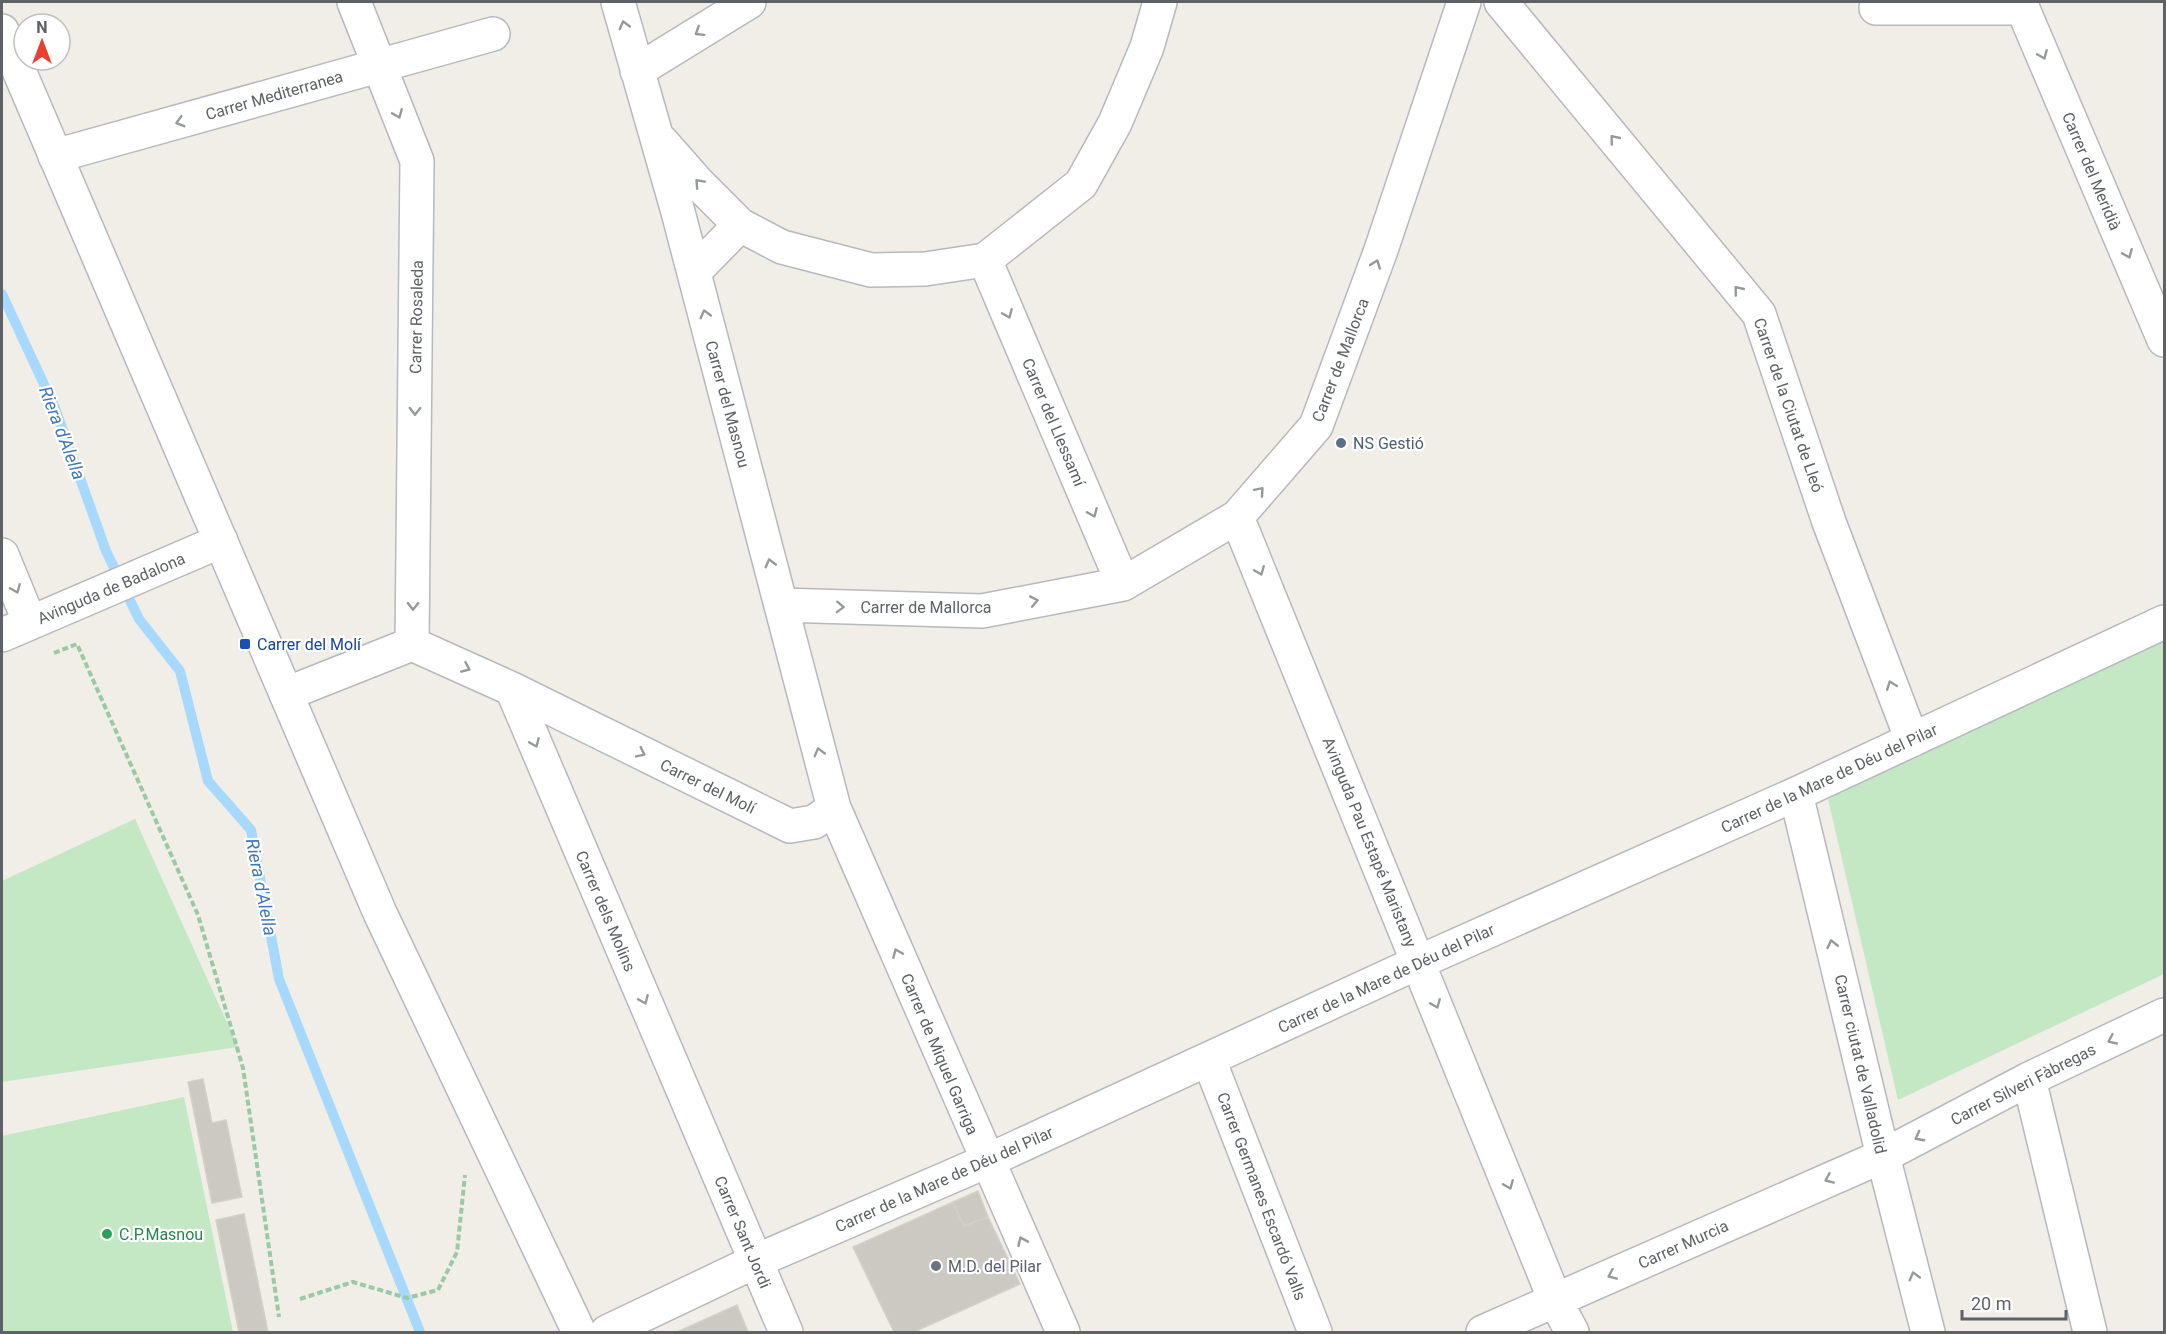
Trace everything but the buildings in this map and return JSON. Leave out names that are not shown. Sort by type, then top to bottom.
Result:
[{"type":"street","name":"Carrer Rosaleda","points":[[354,2],[417,162],[412,644]]},
{"type":"street","name":"Carrer del Masnou","points":[[618,2],[694,272],[834,808]]},
{"type":"street","points":[[637,71],[749,2]]},
{"type":"street","points":[[655,134],[697,182],[740,225],[782,247],[871,270],[925,269],[985,260],[1081,184],[1115,123],[1147,47],[1160,2]]},
{"type":"street","name":"Carrer de Mallorca","points":[[781,605],[982,611],[1123,584],[1237,517],[1316,426],[1381,250],[1464,2]]},
{"type":"street","name":"Carrer de la Ciutat de Lleó","points":[[1501,2],[1759,314],[1829,522],[1912,740]]},
{"type":"street","points":[[1876,8],[2021,4]]},
{"type":"street","name":"Carrer del Meridià","points":[[2021,4],[2164,340]]},
{"type":"street","points":[[2,31],[380,913],[579,1332]]},
{"type":"street","name":"Carrer Mediterranea","points":[[55,156],[493,34]]},
{"type":"street","points":[[694,272],[740,225]]},
{"type":"street","name":"Carrer del Llessamí","points":[[985,260],[1123,584]]},
{"type":"street","name":"Avinguda Pau Estapé Maristany","points":[[1237,517],[1555,1300],[1572,1332]]},
{"type":"street","name":"Avinguda de Badalona","points":[[16,629],[221,542]]},
{"type":"street","points":[[2,555],[16,629]]},
{"type":"street","name":"Carrer de la Mare de Déu del Pilar","points":[[607,1332],[756,1261],[987,1161],[1419,962],[1796,794],[2164,622]]},
{"type":"street","points":[[286,694],[412,644]]},
{"type":"street","name":"Carrer del Molí","points":[[412,644],[512,689],[790,826],[814,822],[834,808]]},
{"type":"street","name":"Carrer dels Molins","points":[[512,689],[700,1132]]},
{"type":"street","name":"Carrer ciutat de Valladolid","points":[[1796,794],[1882,1156],[1928,1332]]},
{"type":"street","name":"Carrer de Miquel Garriga","points":[[834,808],[1063,1332]]},
{"type":"street","name":"Carrer Silveri Fàbregas","points":[[1882,1156],[2029,1079],[2164,1015]]},
{"type":"street","name":"Carrer Germanes Escardó Valls","points":[[1209,1060],[1316,1332]]},
{"type":"street","points":[[2029,1079],[2090,1332]]},
{"type":"street","name":"Carrer Sant Jordi","points":[[700,1132],[786,1332]]},
{"type":"street","name":"Carrer Murcia","points":[[1483,1332],[1882,1156]]},
{"type":"path","points":[[46,656],[77,644],[198,915],[243,1068],[279,1317]]},
{"type":"path","points":[[300,1299],[353,1282],[407,1298],[438,1290],[457,1252],[466,1168]]},
{"type":"green space","points":[[2164,638],[2164,974],[1898,1100],[1828,799]]},
{"type":"green space","points":[[135,819],[238,1047],[2,1082],[2,881]]},
{"type":"green space","name":"C.P.Masnou","points":[[184,1097],[233,1332],[2,1332],[2,1136]]},
{"type":"waterway","name":"Riera d'Alella","points":[[2,294],[55,408],[106,551],[139,619],[180,671],[208,781],[251,830],[279,979],[420,1332]]},
{"type":"place","name":"NS Gestió","points":[[1341,443]]},
{"type":"place","name":"Carrer del Molí","points":[[245,644]]},
{"type":"place","name":"C.P.Masnou","points":[[107,1234]]},
{"type":"place","name":"M.D. del Pilar","points":[[936,1266]]}]
